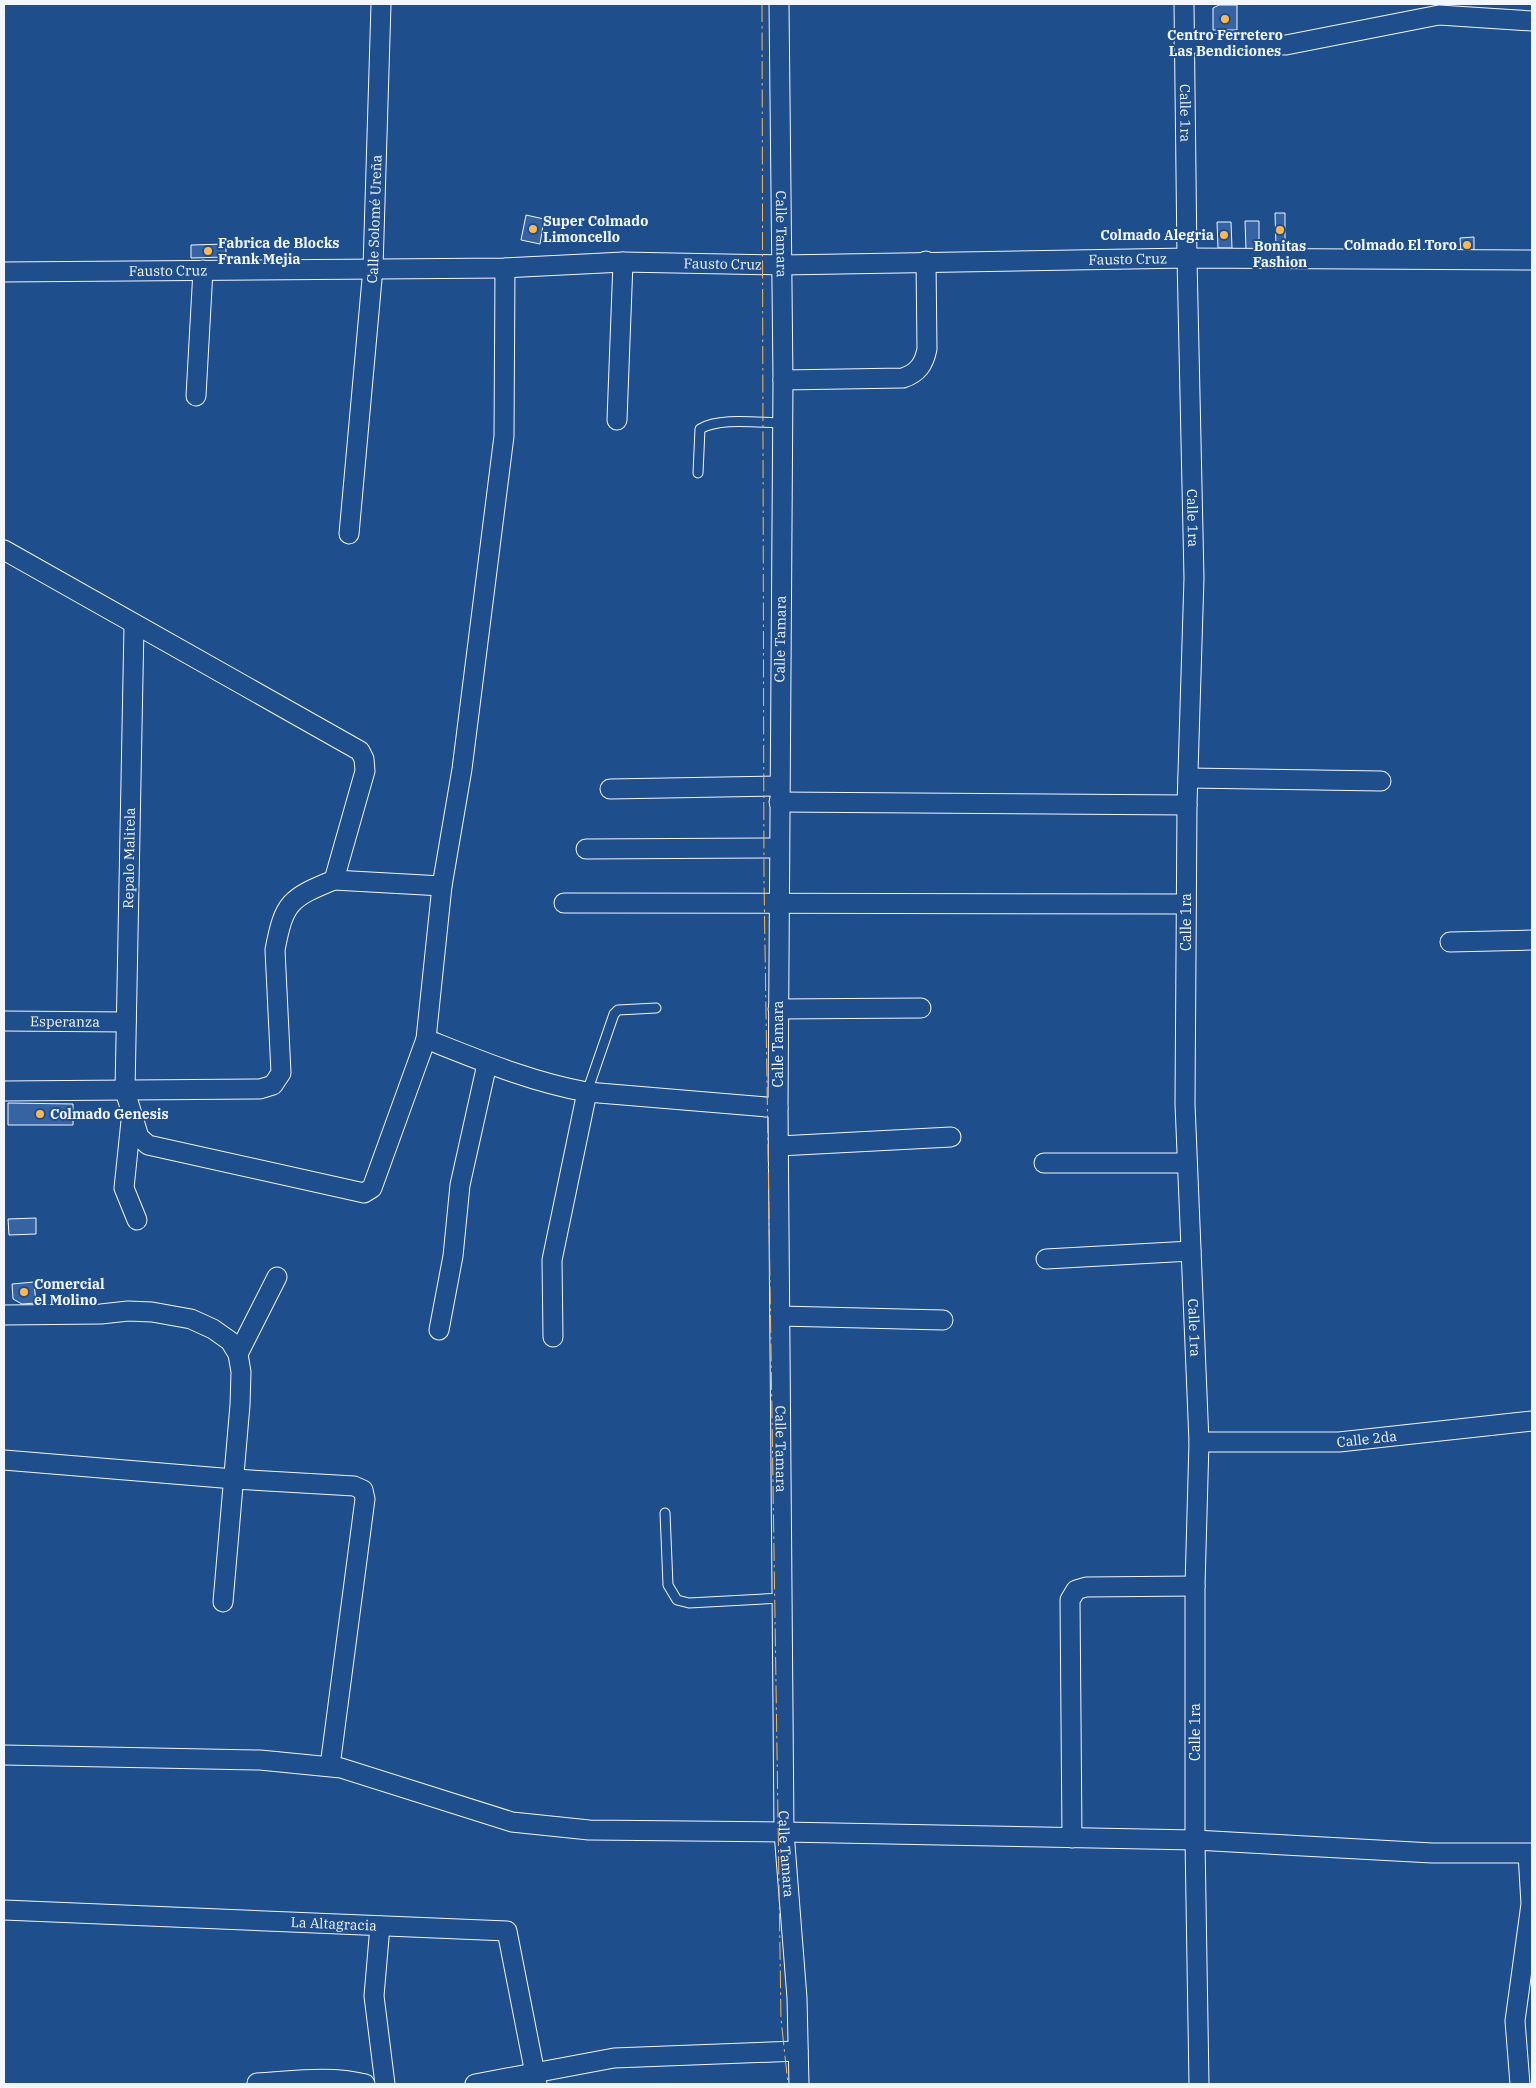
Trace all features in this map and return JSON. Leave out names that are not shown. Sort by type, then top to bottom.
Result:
[{"type":"street","name":"Calle Solomé Ureña","points":[[349,534],[373,268],[381,4]]},
{"type":"street","name":"Calle Tamara","points":[[779,4],[783,424],[778,1108],[784,1832],[797,1998],[799,2084]]},
{"type":"street","name":"Calle 1ra","points":[[1184,4],[1194,578],[1187,806],[1184,1104],[1199,1442],[1195,1586],[1195,1840],[1199,2084]]},
{"type":"street","points":[[1184,42],[1286,45],[1439,15],[1532,21]]},
{"type":"street","name":"Fausto Cruz","points":[[4,272],[506,268],[623,262],[782,265],[926,261],[1187,258],[1532,260]]},
{"type":"street","points":[[783,380],[902,378],[911,376],[925,360],[927,349],[926,261]]},
{"type":"street","points":[[617,420],[623,262]]},
{"type":"street","name":"Repalo Malitela","points":[[134,625],[125,1091],[139,1137],[148,1144],[364,1193],[372,1188],[426,1039],[442,886],[462,769],[504,436],[506,268]]},
{"type":"street","points":[[196,396],[203,270]]},
{"type":"street","points":[[4,550],[360,751],[364,759],[366,771],[334,880]]},
{"type":"street","points":[[1188,778],[1381,781]]},
{"type":"street","points":[[610,789],[1187,806]]},
{"type":"street","points":[[586,849],[779,848]]},
{"type":"street","points":[[4,1091],[260,1089],[272,1085],[281,1073],[276,950],[284,914],[295,898],[334,880],[442,886]]},
{"type":"street","points":[[564,903],[1186,904]]},
{"type":"street","points":[[1450,942],[1532,940]]},
{"type":"street","points":[[778,1009],[921,1008]]},
{"type":"street","name":"Esperanza","points":[[4,1020],[126,1022]]},
{"type":"street","points":[[426,1039],[487,1064],[558,1087],[587,1092],[778,1108]]},
{"type":"street","points":[[439,1330],[452,1256],[460,1185],[487,1064]]},
{"type":"street","points":[[553,1337],[552,1260],[587,1092]]},
{"type":"street","points":[[132,1115],[124,1188],[137,1220]]},
{"type":"street","points":[[779,1146],[951,1137]]},
{"type":"street","points":[[1044,1163],[1187,1163]]},
{"type":"street","points":[[1046,1259],[1191,1251]]},
{"type":"street","points":[[238,1354],[277,1277]]},
{"type":"street","points":[[4,1315],[152,1312],[191,1319],[213,1329],[230,1341],[238,1354],[241,1372],[240,1405],[223,1602]]},
{"type":"street","points":[[780,1316],[943,1320]]},
{"type":"street","name":"Calle 2da","points":[[1199,1442],[1339,1442],[1532,1421]]},
{"type":"street","points":[[4,1460],[234,1479],[354,1486],[362,1490],[365,1499],[364,1508],[330,1766]]},
{"type":"street","points":[[1072,1838],[1070,1600],[1076,1590],[1086,1588],[1195,1586]]},
{"type":"street","points":[[4,1755],[260,1760],[330,1766],[512,1822],[589,1830],[1195,1840],[1432,1853],[1530,1854],[1532,1904],[1515,2021],[1520,2084]]},
{"type":"street","name":"La Altagracia","points":[[4,1910],[507,1931],[536,2079]]},
{"type":"street","points":[[380,1926],[374,1996],[385,2084]]},
{"type":"street","points":[[475,2084],[536,2079],[614,2058],[798,2051]]},
{"type":"street","points":[[257,2084],[350,2080],[365,2084]]},
{"type":"lane","points":[[698,473],[700,429],[708,424],[783,424]]},
{"type":"lane","points":[[587,1092],[614,1014],[618,1010],[656,1008]]},
{"type":"lane","points":[[665,1513],[668,1585],[677,1600],[689,1604],[782,1598]]},
{"type":"building","name":"Centro Ferretero Las Bendiciones","points":[[1219,5],[1237,5],[1237,30],[1213,30],[1213,8]]},
{"type":"building","name":"Bonitas Fashion","points":[[1275,213],[1285,213],[1285,247],[1276,247]]},
{"type":"building","name":"Super Colmado Limoncello","points":[[526,215],[544,219],[540,244],[521,240]]},
{"type":"building","points":[[1245,221],[1259,221],[1259,249],[1246,249]]},
{"type":"building","name":"Colmado Alegria","points":[[1217,222],[1231,222],[1232,248],[1218,248]]},
{"type":"building","name":"Colmado El Toro","points":[[1474,237],[1474,252],[1461,253],[1460,238]]},
{"type":"building","name":"Fabrica de Blocks Frank Mejia","points":[[226,244],[226,257],[191,258],[191,245]]},
{"type":"building","name":"Colmado Genesis","points":[[8,1103],[73,1104],[73,1125],[8,1125]]},
{"type":"building","points":[[36,1218],[36,1234],[9,1235],[8,1219]]},
{"type":"building","name":"Comercial el Molino","points":[[34,1282],[36,1303],[22,1304],[13,1299],[12,1284]]},
{"type":"power","points":[[762,4],[764,880],[781,2019],[788,2084]]},
{"type":"place","name":"Centro Ferretero Las Bendiciones","points":[[1225,19]]},
{"type":"place","name":"Super Colmado Limoncello","points":[[533,229]]},
{"type":"place","name":"Bonitas Fashion","points":[[1280,230]]},
{"type":"place","name":"Colmado Alegria","points":[[1224,235]]},
{"type":"place","name":"Colmado El Toro","points":[[1467,245]]},
{"type":"place","name":"Fabrica de Blocks Frank Mejia","points":[[208,251]]},
{"type":"place","name":"Colmado Genesis","points":[[40,1114]]},
{"type":"place","name":"Comercial el Molino","points":[[24,1292]]}]
